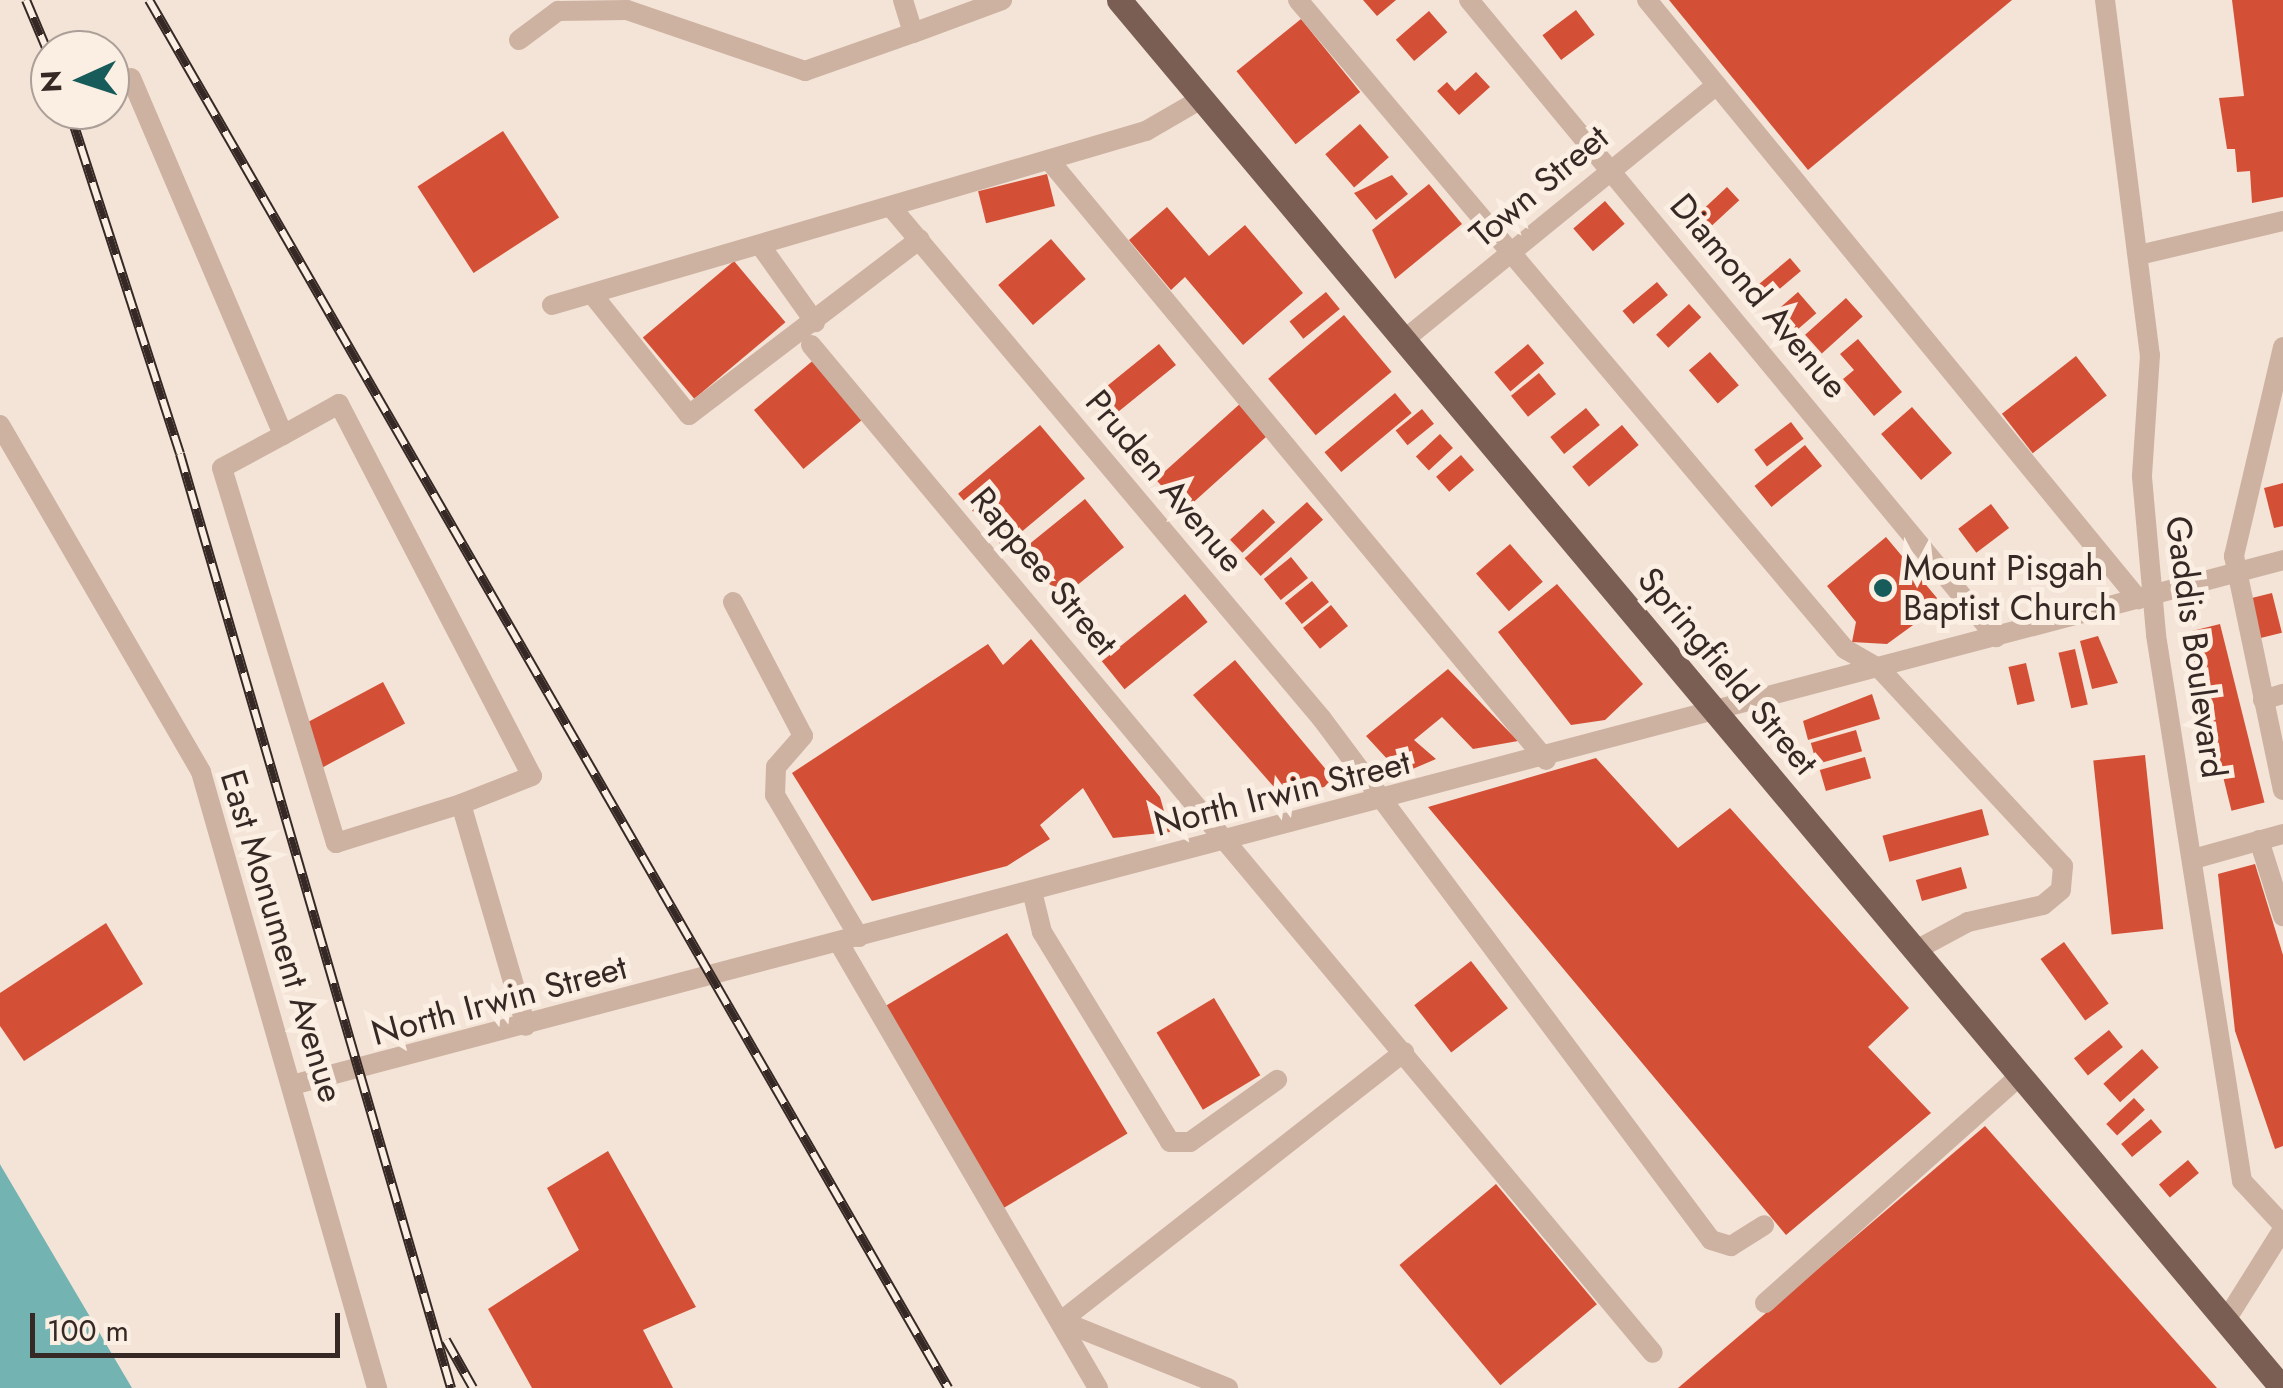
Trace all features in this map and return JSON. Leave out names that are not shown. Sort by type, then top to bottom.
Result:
[{"type":"main road","name":"Springfield Street","points":[[1124,2],[2282,1388]]},
{"type":"street","points":[[903,0],[913,33]]},
{"type":"street","points":[[519,40],[558,11],[628,10],[805,70],[1002,0]]},
{"type":"street","points":[[1298,0],[1513,250],[1845,649],[1880,669],[2050,849],[2064,878],[2043,906],[1968,922],[1916,950]]},
{"type":"street","name":"Diamond Avenue","points":[[1469,0],[1996,637]]},
{"type":"street","points":[[1647,0],[2144,597]]},
{"type":"street","name":"Gaddis Boulevard","points":[[2105,0],[2150,354],[2142,477],[2144,597],[2197,858],[2242,1181],[2283,1227]]},
{"type":"street","points":[[132,78],[283,435]]},
{"type":"street","name":"Town Street","points":[[1406,340],[1716,85]]},
{"type":"street","points":[[552,305],[1178,119],[1203,98]]},
{"type":"street","points":[[1049,160],[1546,760]]},
{"type":"street","name":"Pruden Avenue","points":[[892,206],[1384,801],[1711,1240],[1730,1246],[1764,1225]]},
{"type":"street","points":[[2139,255],[2283,221]]},
{"type":"street","points":[[592,294],[690,415],[920,239]]},
{"type":"street","points":[[760,245],[815,322]]},
{"type":"street","name":"Rappee Street","points":[[811,345],[1653,1353]]},
{"type":"street","name":"Gaddis Boulevard","points":[[2283,347],[2235,572],[2273,697],[2283,790]]},
{"type":"street","points":[[339,404],[532,776],[461,804],[336,844],[222,468],[339,404]]},
{"type":"street","name":"East Monument Avenue","points":[[0,426],[201,772],[296,1084],[376,1388]]},
{"type":"street","name":"North Irwin Street","points":[[296,1084],[1227,839],[1546,760],[2283,560]]},
{"type":"street","points":[[734,602],[803,736],[776,767],[775,795],[849,940],[1098,1388]]},
{"type":"street","points":[[461,804],[526,1026]]},
{"type":"street","points":[[2197,858],[2283,834]]},
{"type":"street","points":[[2259,840],[2283,916]]},
{"type":"street","points":[[1032,892],[1042,932],[1170,1142],[1190,1142],[1277,1080]]},
{"type":"street","points":[[1062,1321],[1404,1052]]},
{"type":"street","points":[[1765,1302],[2021,1075]]},
{"type":"street","points":[[2226,1320],[2283,1227]]},
{"type":"street","points":[[1062,1321],[1228,1388]]},
{"type":"water","points":[[1,1166],[132,1388],[0,1388]]},
{"type":"building","points":[[1363,0],[1396,0],[1377,16]]},
{"type":"building","points":[[1669,0],[2012,0],[1808,170]]},
{"type":"building","points":[[2232,0],[2283,0],[2283,197],[2252,203],[2250,171],[2237,172],[2235,149],[2227,149],[2219,98],[2244,96]]},
{"type":"building","points":[[1576,10],[1595,35],[1561,60],[1542,35]]},
{"type":"building","points":[[1429,11],[1447,32],[1414,61],[1396,40]]},
{"type":"building","points":[[1301,19],[1360,92],[1296,144],[1236,71]]},
{"type":"building","points":[[1476,72],[1490,87],[1459,115],[1437,91],[1447,82],[1455,91]]},
{"type":"building","points":[[1360,124],[1389,157],[1354,187],[1325,154]]},
{"type":"building","points":[[503,131],[559,217],[474,273],[417,187]]},
{"type":"building","points":[[1047,174],[1055,206],[986,223],[978,191]]},
{"type":"building","points":[[1392,175],[1408,194],[1376,220],[1354,193]]},
{"type":"building","points":[[1429,184],[1462,224],[1395,279],[1372,230]]},
{"type":"building","points":[[1727,187],[1739,200],[1706,231],[1694,218]]},
{"type":"building","points":[[1605,201],[1625,224],[1593,251],[1573,229]]},
{"type":"building","points":[[1167,207],[1209,256],[1245,225],[1303,293],[1243,345],[1185,277],[1171,290],[1129,240]]},
{"type":"building","points":[[1051,239],[1086,279],[1033,325],[998,285]]},
{"type":"building","points":[[1790,258],[1801,271],[1766,300],[1756,287]]},
{"type":"building","points":[[734,261],[785,322],[694,399],[643,337]]},
{"type":"building","points":[[1657,282],[1668,295],[1633,324],[1623,311]]},
{"type":"building","points":[[1326,292],[1340,309],[1303,339],[1289,322]]},
{"type":"building","points":[[1798,292],[1816,313],[1790,336],[1772,315]]},
{"type":"building","points":[[1846,298],[1863,317],[1822,353],[1805,335]]},
{"type":"building","points":[[1689,304],[1701,317],[1668,348],[1656,335]]},
{"type":"building","points":[[1344,315],[1392,372],[1316,435],[1268,379]]},
{"type":"building","points":[[1858,339],[1902,392],[1874,416],[1843,379],[1854,370],[1840,354]]},
{"type":"building","points":[[1159,344],[1176,365],[1107,421],[1090,400]]},
{"type":"building","points":[[1528,344],[1544,363],[1510,391],[1494,372]]},
{"type":"building","points":[[1710,352],[1739,385],[1718,404],[1689,370]]},
{"type":"building","points":[[2076,356],[2107,395],[2033,453],[2002,414]]},
{"type":"building","points":[[816,358],[865,417],[803,469],[754,410]]},
{"type":"building","points":[[1539,373],[1556,394],[1528,417],[1511,396]]},
{"type":"building","points":[[1395,393],[1412,413],[1341,472],[1325,452]]},
{"type":"building","points":[[1242,402],[1270,433],[1184,511],[1156,480]]},
{"type":"building","points":[[1912,407],[1952,453],[1921,480],[1881,434]]},
{"type":"building","points":[[1586,408],[1600,425],[1564,454],[1550,437]]},
{"type":"building","points":[[1422,409],[1434,424],[1408,445],[1396,430]]},
{"type":"building","points":[[1791,422],[1804,439],[1767,466],[1754,450]]},
{"type":"building","points":[[1040,425],[1085,479],[1003,547],[958,494]]},
{"type":"building","points":[[1622,425],[1639,445],[1589,487],[1572,467]]},
{"type":"building","points":[[1440,434],[1453,448],[1429,470],[1416,457]]},
{"type":"building","points":[[1805,445],[1822,466],[1771,507],[1754,486]]},
{"type":"building","points":[[1461,455],[1474,470],[1449,492],[1436,477]]},
{"type":"building","points":[[2283,483],[2283,526],[2274,528],[2264,488]]},
{"type":"building","points":[[1085,499],[1124,547],[1061,598],[1022,550]]},
{"type":"building","points":[[1307,502],[1323,520],[1261,576],[1245,558]]},
{"type":"building","points":[[1991,504],[2009,528],[1976,553],[1958,529]]},
{"type":"building","points":[[1263,509],[1275,522],[1242,553],[1230,540]]},
{"type":"building","points":[[1886,537],[1942,604],[1887,644],[1852,642],[1856,622],[1827,586]]},
{"type":"building","points":[[1510,544],[1543,582],[1509,611],[1476,574]]},
{"type":"building","points":[[1291,557],[1308,578],[1281,600],[1264,579]]},
{"type":"building","points":[[1312,581],[1329,602],[1302,624],[1285,603]]},
{"type":"building","points":[[1557,584],[1643,684],[1605,720],[1571,725],[1498,632]]},
{"type":"building","points":[[2272,593],[2282,633],[2259,639],[2249,599]]},
{"type":"building","points":[[1185,594],[1208,622],[1125,689],[1102,661]]},
{"type":"building","points":[[1331,605],[1348,626],[1320,649],[1303,628]]},
{"type":"building","points":[[2220,624],[2265,803],[2232,811],[2187,632]]},
{"type":"building","points":[[2098,636],[2118,683],[2092,689],[2080,641]]},
{"type":"building","points":[[1031,639],[1160,797],[1170,832],[1113,838],[1083,788],[1040,825],[1050,839],[1007,866],[872,901],[792,773],[988,644],[1003,665]]},
{"type":"building","points":[[2075,649],[2088,705],[2071,708],[2058,653]]},
{"type":"building","points":[[1235,660],[1338,784],[1282,796],[1193,695]]},
{"type":"building","points":[[2026,663],[2035,701],[2017,705],[2008,667]]},
{"type":"building","points":[[1448,669],[1518,741],[1473,749],[1442,717],[1414,740],[1436,759],[1401,774],[1366,736]]},
{"type":"building","points":[[383,682],[405,723],[322,768],[300,726]]},
{"type":"building","points":[[1872,694],[1880,719],[1808,740],[1803,721]]},
{"type":"building","points":[[1856,730],[1862,751],[1817,764],[1811,743]]},
{"type":"building","points":[[2145,755],[2163,929],[2112,934],[2093,760]]},
{"type":"building","points":[[1865,757],[1871,778],[1826,791],[1820,770]]},
{"type":"building","points":[[1596,758],[1678,848],[1730,808],[1909,1008],[1868,1047],[1931,1113],[1786,1235],[1428,807]]},
{"type":"building","points":[[1982,809],[1989,835],[1889,862],[1883,836]]},
{"type":"building","points":[[2255,864],[2283,955],[2283,1146],[2275,1149],[2235,1031],[2218,874]]},
{"type":"building","points":[[1961,867],[1967,888],[1922,901],[1916,880]]},
{"type":"building","points":[[106,923],[143,984],[24,1061],[0,1026],[0,993]]},
{"type":"building","points":[[1007,933],[1128,1134],[1000,1210],[879,1010]]},
{"type":"building","points":[[2064,942],[2109,1003],[2085,1021],[2041,959]]},
{"type":"building","points":[[1471,961],[1508,1008],[1451,1053],[1414,1005]]},
{"type":"building","points":[[1214,998],[1260,1075],[1203,1110],[1157,1033]]},
{"type":"building","points":[[2109,1030],[2123,1047],[2088,1075],[2074,1058]]},
{"type":"building","points":[[2142,1049],[2159,1068],[2120,1102],[2103,1084]]},
{"type":"building","points":[[2134,1098],[2145,1110],[2117,1136],[2106,1124]]},
{"type":"building","points":[[2151,1119],[2162,1132],[2132,1157],[2121,1144]]},
{"type":"building","points":[[1985,1126],[2217,1388],[1678,1388]]},
{"type":"building","points":[[608,1151],[696,1307],[643,1330],[673,1388],[532,1388],[488,1309],[579,1250],[547,1188]]},
{"type":"building","points":[[2188,1160],[2199,1173],[2170,1197],[2159,1184]]},
{"type":"building","points":[[1496,1184],[1597,1304],[1500,1385],[1399,1265]]},
{"type":"railway","points":[[26,0],[39,30]]},
{"type":"railway","points":[[149,0],[948,1388]]},
{"type":"railway","points":[[75,130],[180,454],[451,1388]]},
{"type":"railway","points":[[446,1340],[473,1388]]},
{"type":"place","name":"Mount Pisgah Baptist Church","points":[[1883,588]]}]
